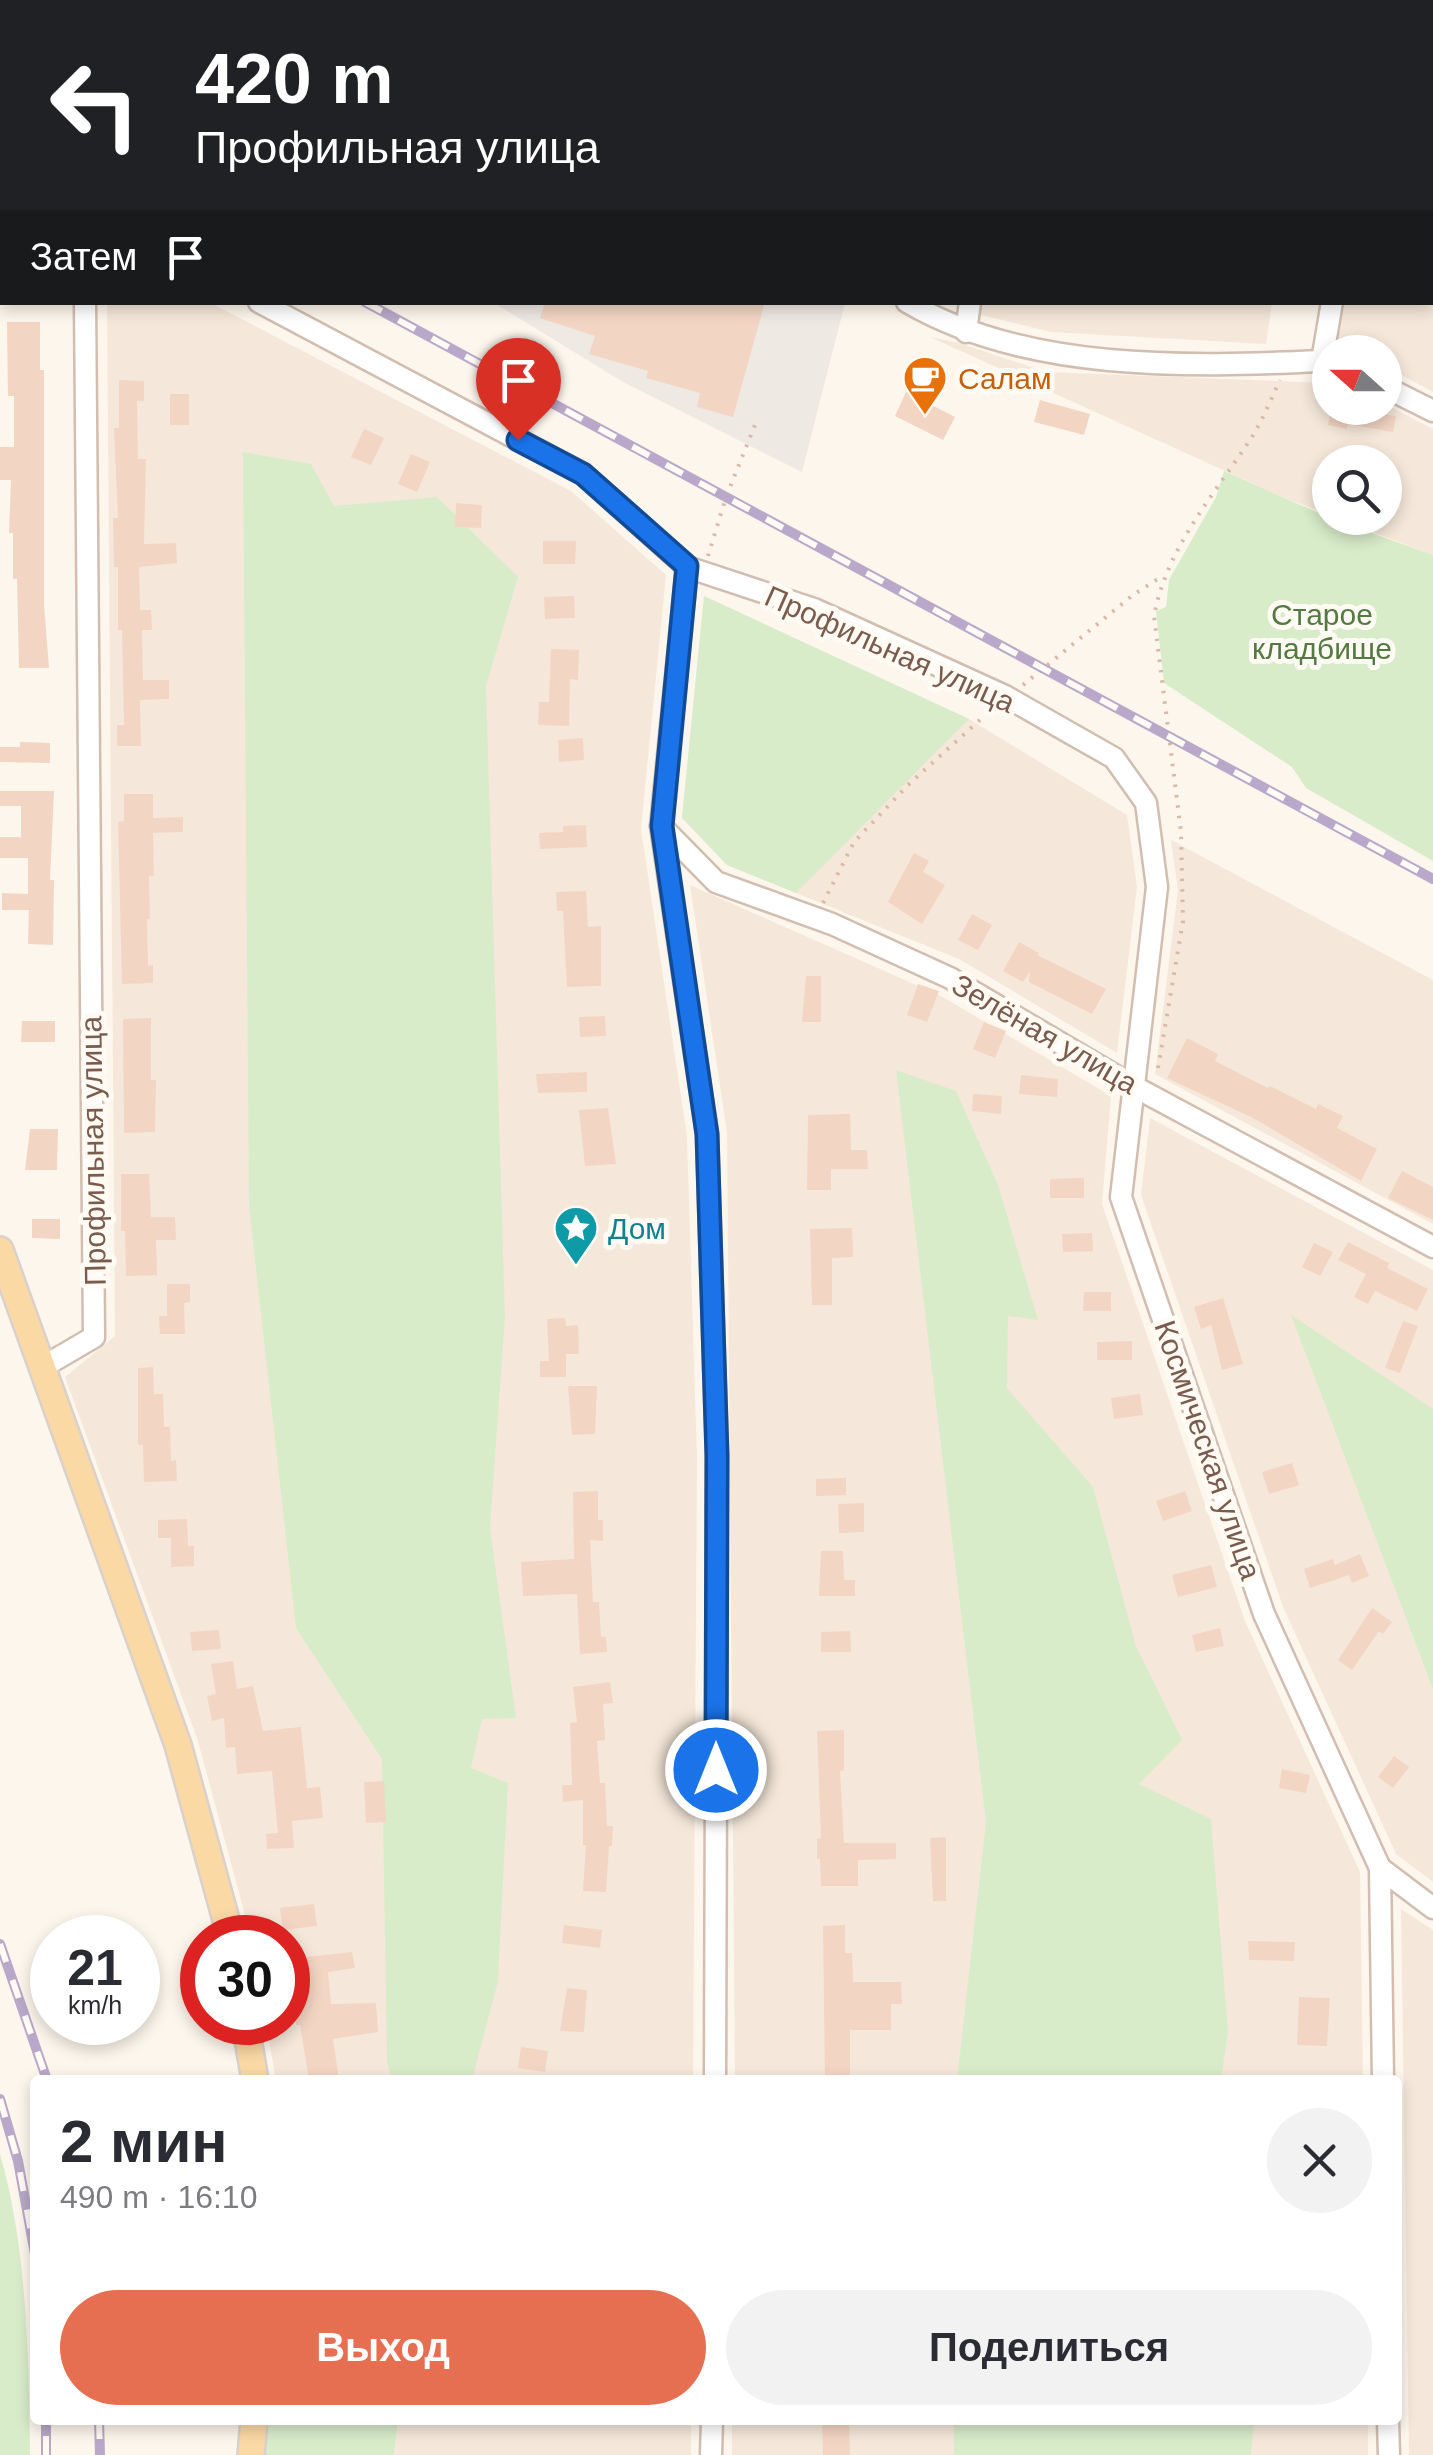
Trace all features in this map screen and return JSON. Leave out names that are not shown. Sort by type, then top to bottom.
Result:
[{"type":"main road","points":[[0,1250],[178,1745],[225,1915]]},
{"type":"main road","points":[[250,2045],[254,2075]]},
{"type":"main road","points":[[252,2455],[254,2425]]},
{"type":"street","name":"Профильная улица","points":[[40,1368],[94,1337],[85,305]]},
{"type":"street","name":"Профильная улица","points":[[264,305],[583,474],[695,570],[814,609],[1005,696],[1114,758],[1146,803]]},
{"type":"street","points":[[913,305],[966,332],[1048,352],[1141,361],[1312,362]]},
{"type":"street","points":[[966,332],[970,305]]},
{"type":"street","points":[[1329,335],[1332,305]]},
{"type":"street","points":[[1402,396],[1433,411]]},
{"type":"street","points":[[695,570],[662,826],[707,1134],[717,1456],[715,2075]]},
{"type":"street","name":"Космическая улица","points":[[1146,803],[1158,887],[1121,1197],[1264,1614],[1380,1868],[1383,2075]]},
{"type":"street","name":"Зелёная улица","points":[[662,826],[716,882],[816,918],[950,978],[1133,1086],[1433,1247]]},
{"type":"street","points":[[1380,1868],[1433,1908]]},
{"type":"street","points":[[712,2425],[712,2455]]},
{"type":"street","points":[[1388,2425],[1389,2455]]},
{"type":"path","points":[[1153,1096],[1182,921],[1181,832],[1154,616],[1165,574],[1189,528],[1255,432],[1288,362]]},
{"type":"path","points":[[695,570],[755,424]]},
{"type":"path","points":[[816,918],[854,842],[908,785],[1005,696],[1165,574]]},
{"type":"shaded area","points":[[107,305],[215,305],[571,491],[666,575],[641,829],[687,1136],[697,1457],[693,2075],[275,2075],[270,2045],[310,2045],[310,1915],[245,1915],[197,1738],[65,1377],[115,1336]]},
{"type":"shaded area","points":[[497,305],[844,305],[802,472],[623,382]]},
{"type":"shaded area","points":[[959,305],[1272,305],[1266,344],[1051,332],[973,313]]},
{"type":"shaded area","points":[[1324,305],[1433,305],[1433,392],[1402,375],[1402,335],[1318,335]]},
{"type":"shaded area","points":[[930,337],[1046,372],[1312,382],[1312,425],[1402,425],[1402,413],[1433,429],[1433,555],[1381,535],[1402,535],[1402,445],[1312,445],[1312,508]]},
{"type":"shaded area","points":[[704,596],[969,719],[1127,815],[1137,887],[1117,1053],[959,959],[727,865],[682,818]]},
{"type":"shaded area","points":[[1171,840],[1433,980],[1433,1224],[1155,1074],[1178,890]]},
{"type":"shaded area","points":[[690,885],[941,996],[1111,1096],[1102,1204],[1245,1621],[1360,1872],[1363,2075],[735,2075],[727,1133]]},
{"type":"shaded area","points":[[1150,1118],[1433,1270],[1433,1882],[1396,1854],[1283,1607],[1141,1195]]},
{"type":"shaded area","points":[[1401,1909],[1433,1930],[1433,2455],[1409,2455]]},
{"type":"shaded area","points":[[397,2425],[691,2425],[691,2455],[394,2455]]},
{"type":"shaded area","points":[[732,2425],[1368,2425],[1368,2455],[732,2455]]},
{"type":"green space","points":[[243,452],[311,464],[334,506],[437,497],[518,577],[486,686],[505,1317],[490,1528],[516,1718],[482,1719],[471,1768],[508,1783],[498,1981],[473,2075],[391,2075],[387,2062],[382,1759],[296,1628],[249,1206]]},
{"type":"green space","name":"Старое кладбище","points":[[1224,471],[1312,510],[1312,535],[1377,535],[1433,555],[1433,861],[1306,788],[1292,767],[1164,683],[1156,611],[1166,607],[1169,580],[1216,497]]},
{"type":"green space","points":[[704,596],[969,719],[796,893],[727,865],[682,818]]},
{"type":"green space","points":[[896,1070],[956,1091],[998,1185],[1038,1320],[1008,1316],[1007,1388],[1093,1487],[1136,1646],[1182,1740],[1139,1784],[1211,1819],[1228,2032],[1222,2075],[958,2075],[986,1822]]},
{"type":"green space","points":[[1291,1315],[1433,1409],[1433,1689]]},
{"type":"green space","points":[[0,2154],[21,2265],[30,2455],[0,2455]]},
{"type":"green space","points":[[268,2425],[397,2425],[394,2455],[265,2455]]},
{"type":"green space","points":[[954,2425],[1254,2425],[1251,2455],[954,2455]]},
{"type":"building","points":[[544,305],[764,305],[733,417],[697,407],[700,393],[646,378],[648,371],[589,354],[595,336],[540,318]]},
{"type":"building","points":[[7,322],[40,322],[40,370],[44,370],[44,605],[49,668],[19,668],[17,579],[13,579],[13,533],[9,533],[11,480],[0,480],[0,447],[14,447],[14,396],[8,396]]},
{"type":"building","points":[[119,380],[144,381],[144,401],[137,401],[138,459],[146,459],[144,544],[176,543],[177,563],[139,567],[140,610],[151,610],[152,630],[142,630],[143,680],[169,680],[169,699],[140,700],[141,746],[117,746],[117,725],[124,725],[122,630],[118,630],[113,518],[118,518],[114,428],[119,428]]},
{"type":"building","name":"Салам","points":[[906,392],[955,417],[943,440],[895,416]]},
{"type":"building","points":[[170,394],[189,394],[189,425],[170,425]]},
{"type":"building","points":[[1040,400],[1090,414],[1084,435],[1034,422]]},
{"type":"building","points":[[1354,425],[1394,425],[1393,432]]},
{"type":"building","points":[[364,429],[384,438],[371,465],[351,457]]},
{"type":"building","points":[[411,454],[430,462],[417,492],[398,484]]},
{"type":"building","points":[[456,503],[482,505],[481,528],[455,527]]},
{"type":"building","points":[[543,541],[576,541],[575,564],[543,564]]},
{"type":"building","points":[[574,596],[575,618],[545,619],[544,597]]},
{"type":"building","points":[[551,649],[579,650],[578,680],[570,679],[569,726],[538,725],[539,702],[549,702]]},
{"type":"building","points":[[583,738],[584,760],[559,762],[558,740]]},
{"type":"building","points":[[20,742],[50,743],[50,763],[0,762],[0,747],[20,747]]},
{"type":"building","points":[[0,791],[54,791],[50,880],[54,880],[53,945],[28,944],[29,910],[2,910],[2,893],[28,894],[28,858],[0,858],[0,837],[21,837],[21,806],[0,806]]},
{"type":"building","points":[[124,794],[153,794],[153,818],[183,817],[183,832],[153,833],[154,876],[149,876],[147,919],[148,966],[153,965],[153,983],[122,984],[118,822],[124,821]]},
{"type":"building","points":[[586,825],[587,847],[540,849],[539,833],[563,832],[563,826]]},
{"type":"building","points":[[914,853],[929,861],[923,872],[945,885],[922,924],[888,902]]},
{"type":"building","points":[[586,891],[588,927],[601,926],[601,986],[567,987],[563,911],[557,911],[556,892]]},
{"type":"building","points":[[972,914],[992,925],[978,950],[958,940]]},
{"type":"building","points":[[1019,942],[1106,989],[1092,1014],[1029,982],[1030,971],[1023,982],[1003,971]]},
{"type":"building","points":[[806,976],[821,976],[821,1022],[802,1022]]},
{"type":"building","points":[[918,984],[939,991],[927,1022],[907,1015]]},
{"type":"building","points":[[605,1016],[606,1036],[580,1037],[579,1017]]},
{"type":"building","points":[[151,1018],[155,1132],[124,1133],[123,1019]]},
{"type":"building","points":[[22,1021],[55,1021],[55,1042],[21,1042]]},
{"type":"building","points":[[984,1022],[1006,1031],[995,1058],[973,1049]]},
{"type":"building","points":[[1187,1038],[1218,1054],[1215,1061],[1268,1088],[1343,1116],[1337,1128],[1377,1149],[1361,1181],[1253,1118],[1167,1078]]},
{"type":"building","points":[[587,1072],[587,1092],[538,1093],[536,1074]]},
{"type":"building","points":[[1021,1075],[1058,1079],[1057,1097],[1019,1094]]},
{"type":"building","points":[[973,1094],[1002,1096],[1001,1114],[972,1111]]},
{"type":"building","points":[[608,1108],[616,1164],[585,1166],[579,1110]]},
{"type":"building","points":[[850,1114],[851,1150],[867,1150],[868,1169],[831,1169],[831,1190],[807,1190],[808,1115]]},
{"type":"building","points":[[30,1129],[58,1129],[57,1170],[25,1170]]},
{"type":"building","points":[[1402,1171],[1433,1187],[1433,1220],[1388,1198]]},
{"type":"building","points":[[121,1174],[149,1174],[151,1217],[175,1217],[176,1240],[156,1240],[157,1275],[126,1276]]},
{"type":"building","points":[[1084,1178],[1084,1198],[1050,1198],[1050,1179]]},
{"type":"building","points":[[32,1219],[60,1219],[60,1239],[32,1238]]},
{"type":"building","points":[[852,1228],[853,1257],[832,1258],[832,1305],[812,1305],[810,1229]]},
{"type":"building","points":[[1092,1233],[1093,1251],[1063,1252],[1062,1234]]},
{"type":"building","points":[[1348,1242],[1428,1289],[1417,1311],[1375,1291],[1368,1304],[1354,1297],[1366,1274],[1338,1260]]},
{"type":"building","points":[[1314,1243],[1333,1252],[1320,1276],[1302,1267]]},
{"type":"building","points":[[167,1284],[190,1284],[190,1302],[184,1303],[185,1334],[160,1334],[159,1316],[167,1316]]},
{"type":"building","points":[[1084,1292],[1111,1292],[1111,1311],[1083,1311]]},
{"type":"building","points":[[1223,1298],[1243,1364],[1222,1370],[1211,1325],[1201,1329],[1194,1307]]},
{"type":"building","points":[[565,1318],[566,1326],[578,1325],[579,1354],[566,1354],[566,1377],[540,1377],[540,1361],[549,1361],[547,1319]]},
{"type":"building","points":[[1403,1321],[1418,1326],[1400,1373],[1385,1368]]},
{"type":"building","points":[[1132,1341],[1132,1360],[1097,1360],[1097,1342]]},
{"type":"building","points":[[153,1367],[154,1394],[163,1394],[164,1427],[170,1427],[171,1461],[176,1460],[177,1481],[144,1482],[143,1445],[138,1445],[138,1368]]},
{"type":"building","points":[[568,1386],[597,1386],[595,1434],[572,1435]]},
{"type":"building","points":[[1140,1394],[1143,1415],[1114,1419],[1111,1398]]},
{"type":"building","points":[[1292,1463],[1299,1485],[1269,1494],[1262,1472]]},
{"type":"building","points":[[846,1478],[846,1495],[816,1496],[816,1479]]},
{"type":"building","points":[[598,1491],[603,1541],[590,1540],[593,1602],[599,1602],[601,1637],[606,1637],[607,1652],[580,1654],[577,1594],[523,1596],[521,1562],[574,1559],[573,1492]]},
{"type":"building","points":[[1185,1491],[1192,1511],[1163,1521],[1156,1501]]},
{"type":"building","points":[[864,1503],[864,1532],[839,1533],[838,1504]]},
{"type":"building","points":[[187,1519],[194,1566],[171,1567],[171,1538],[158,1538],[158,1520]]},
{"type":"building","points":[[821,1551],[843,1551],[844,1580],[855,1580],[855,1596],[819,1596]]},
{"type":"building","points":[[1360,1554],[1369,1576],[1352,1583],[1349,1575],[1310,1588],[1304,1569],[1333,1559],[1335,1565]]},
{"type":"building","points":[[1211,1565],[1217,1587],[1178,1597],[1172,1575]]},
{"type":"building","points":[[1372,1608],[1392,1622],[1383,1634],[1379,1631],[1352,1670],[1338,1660]]},
{"type":"building","points":[[1220,1628],[1224,1646],[1196,1652],[1192,1635]]},
{"type":"building","points":[[219,1630],[221,1649],[192,1651],[190,1632]]},
{"type":"building","points":[[850,1631],[851,1652],[821,1652],[821,1632]]},
{"type":"building","points":[[233,1661],[237,1689],[253,1686],[263,1731],[301,1727],[307,1788],[320,1787],[323,1818],[292,1821],[294,1848],[267,1849],[266,1834],[278,1833],[272,1771],[237,1774],[235,1747],[226,1748],[224,1718],[212,1721],[207,1696],[216,1694],[211,1664]]},
{"type":"building","points":[[610,1682],[613,1703],[603,1704],[605,1740],[597,1741],[600,1783],[605,1783],[607,1826],[613,1826],[612,1846],[606,1892],[583,1891],[583,1800],[563,1802],[562,1785],[572,1785],[570,1723],[577,1722],[573,1687]]},
{"type":"building","points":[[844,1730],[844,1770],[840,1771],[844,1843],[896,1843],[896,1859],[858,1860],[858,1886],[821,1886],[817,1859],[817,1839],[821,1838],[817,1731]]},
{"type":"building","points":[[1394,1756],[1409,1767],[1393,1788],[1378,1777]]},
{"type":"building","points":[[1282,1769],[1310,1775],[1306,1793],[1279,1788]]},
{"type":"building","points":[[384,1781],[386,1822],[366,1823],[364,1782]]},
{"type":"building","points":[[946,1837],[946,1901],[933,1901],[930,1838]]},
{"type":"building","points":[[314,1904],[317,1926],[310,1927],[310,1915],[281,1915],[280,1908]]},
{"type":"building","points":[[564,1925],[602,1930],[600,1948],[562,1943]]},
{"type":"building","points":[[845,1925],[845,1953],[852,1953],[853,1982],[901,1982],[902,2004],[891,2004],[891,2030],[850,2030],[850,2075],[825,2075],[823,1926]]},
{"type":"building","points":[[1248,1941],[1295,1942],[1294,1961],[1249,1960]]},
{"type":"building","points":[[352,1952],[355,1968],[328,1972],[331,2004],[376,2003],[378,2032],[333,2039],[338,2075],[308,2075],[303,2045],[310,2045],[310,1957]]},
{"type":"building","points":[[567,1988],[587,1990],[584,2032],[560,2031]]},
{"type":"building","points":[[1299,1997],[1330,1998],[1327,2046],[1297,2045]]},
{"type":"building","points":[[521,2047],[548,2051],[545,2072],[518,2068]]},
{"type":"building","points":[[822,2425],[849,2425],[850,2455],[823,2455]]},
{"type":"railway","points":[[371,305],[1433,879]]},
{"type":"railway","points":[[0,1944],[45,2075]]},
{"type":"railway","points":[[0,2099],[18,2161],[30,2227]]},
{"type":"railway","points":[[46,2425],[46,2455]]},
{"type":"railway","points":[[99,2425],[100,2455]]},
{"type":"place","name":"Салам","points":[[925,416]]},
{"type":"place","name":"Дом","points":[[576,1266]]},
{"type":"route","points":[[518,440],[583,474],[687,566],[662,826],[707,1134],[717,1456],[716,1770]]}]
